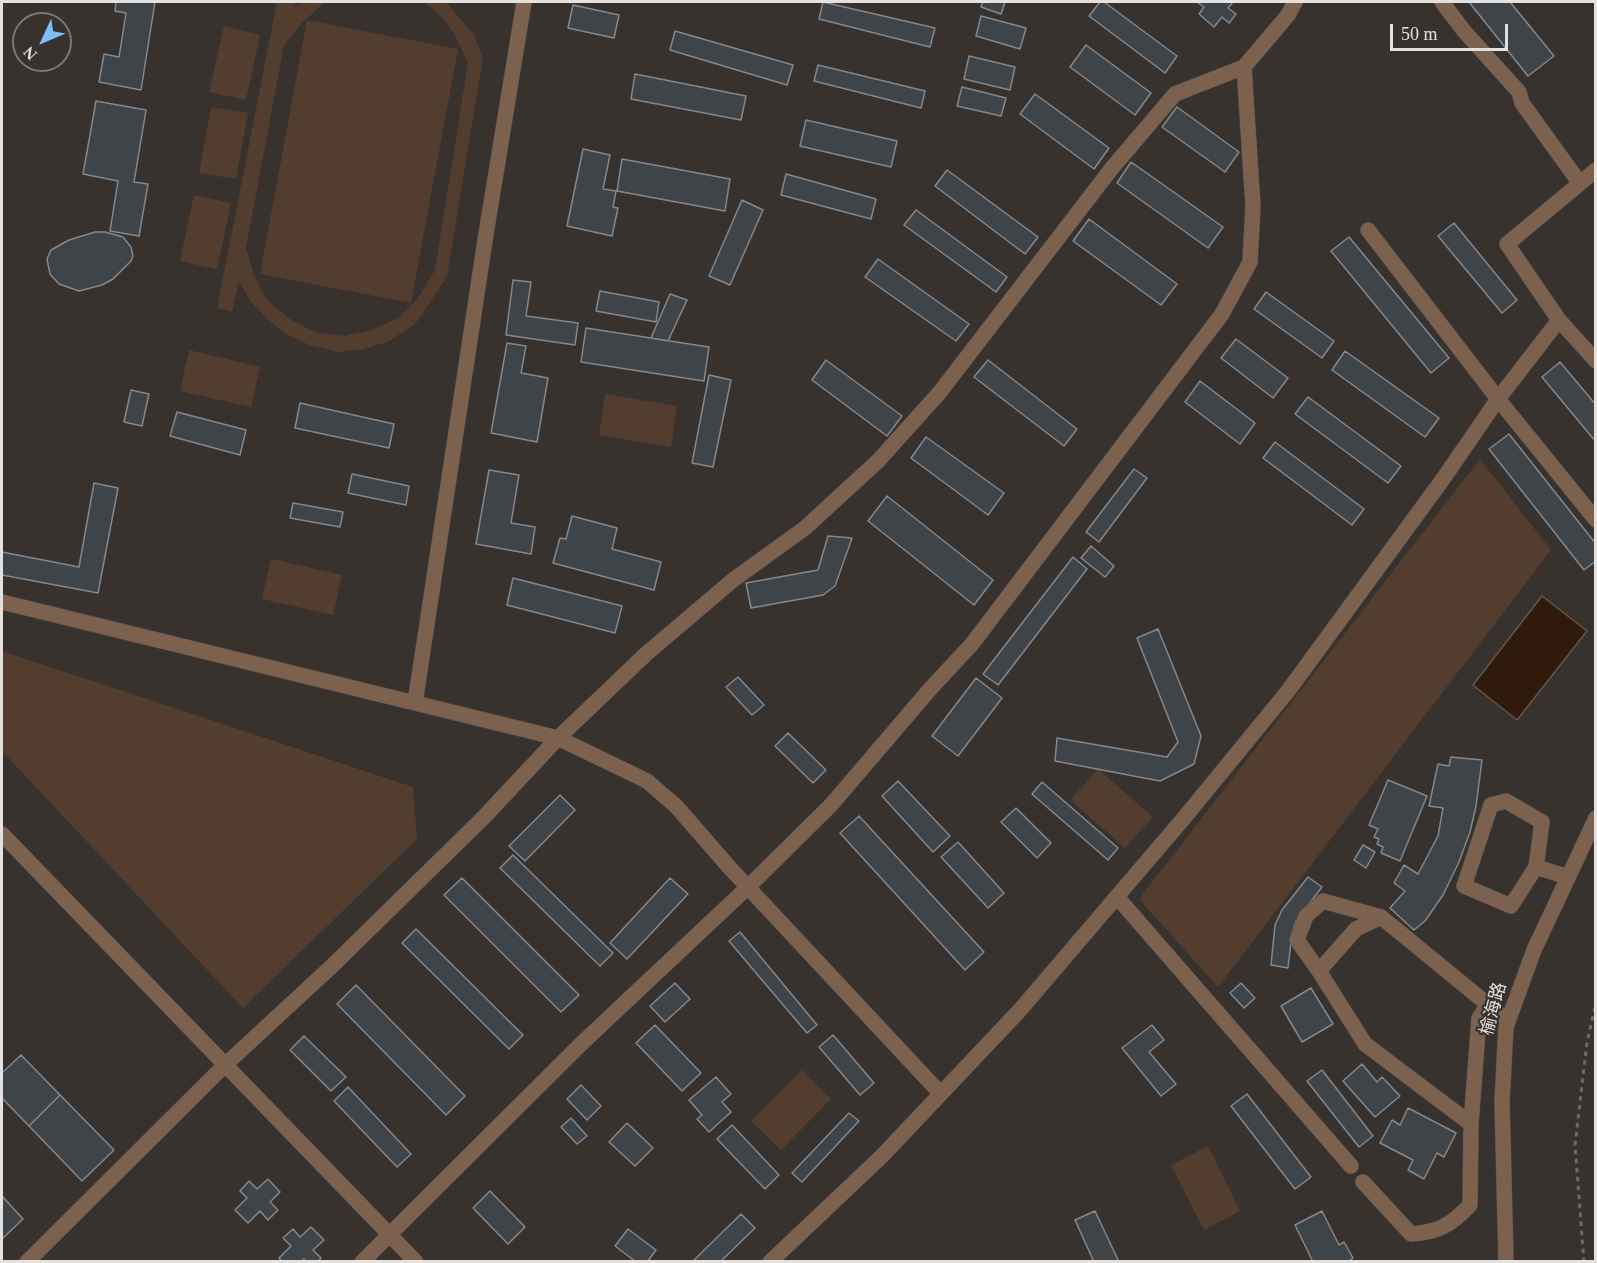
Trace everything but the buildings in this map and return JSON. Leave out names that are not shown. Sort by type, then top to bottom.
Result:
[{"type":"street","points":[[415,703],[486,234],[525,2]]},
{"type":"street","points":[[27,1262],[225,1065],[332,966],[484,817],[558,738],[646,654],[733,580],[805,528],[878,461],[940,392],[1112,168],[1175,94],[1245,67],[1288,15],[1295,2]]},
{"type":"street","points":[[1442,2],[1464,32],[1519,92],[1522,103],[1579,182]]},
{"type":"street","points":[[362,1262],[581,1044],[748,887],[831,805],[931,687],[972,644],[1222,314],[1250,262],[1253,206],[1245,67]]},
{"type":"street","points":[[1596,170],[1507,244],[1559,320],[1596,361]]},
{"type":"street","points":[[1368,230],[1498,399],[1596,520]]},
{"type":"street","points":[[771,1262],[882,1156],[941,1094],[1020,1010],[1117,897],[1288,691],[1443,479],[1498,399],[1559,320]]},
{"type":"street","points":[[2,602],[558,738],[647,781],[676,806],[748,887],[941,1094]]},
{"type":"street","points":[[1506,801],[1542,822],[1536,867],[1511,906],[1464,886],[1491,805],[1506,801]]},
{"type":"street","name":"榆海路","points":[[1506,1262],[1502,1101],[1503,1049],[1508,1021],[1534,950],[1596,818]]},
{"type":"street","points":[[2,834],[416,1262]]},
{"type":"street","points":[[1536,867],[1568,878]]},
{"type":"street","points":[[1117,897],[1351,1166]]},
{"type":"street","points":[[1471,1124],[1365,1044],[1297,940],[1306,916],[1323,902],[1381,917],[1508,1021]]},
{"type":"street","points":[[1319,971],[1356,929],[1381,917]]},
{"type":"street","points":[[1364,1182],[1411,1234],[1428,1233],[1444,1228],[1457,1219],[1470,1205],[1471,1124],[1479,1018],[1488,1004]]},
{"type":"path","points":[[1584,1262],[1575,1145],[1587,1042],[1596,1003]]},
{"type":"shaded area","points":[[277,2],[295,2],[294,8],[302,2],[325,2],[300,25],[284,45],[246,248],[254,276],[268,301],[291,320],[317,333],[345,336],[372,330],[398,318],[418,298],[435,270],[468,63],[460,44],[450,29],[424,2],[446,2],[474,35],[483,58],[447,277],[416,323],[390,341],[364,349],[339,352],[309,345],[284,333],[251,302],[239,281],[232,312],[217,308]]},
{"type":"shaded area","points":[[307,20],[458,49],[411,303],[260,274]]},
{"type":"shaded area","points":[[224,26],[260,35],[246,100],[209,92]]},
{"type":"shaded area","points":[[211,107],[248,113],[236,179],[199,173]]},
{"type":"shaded area","points":[[194,195],[231,203],[217,269],[180,261]]},
{"type":"shaded area","points":[[189,350],[260,367],[251,407],[180,391]]},
{"type":"shaded area","points":[[605,394],[677,406],[671,447],[599,435]]},
{"type":"shaded area","points":[[1480,459],[1551,550],[1218,987],[1139,899]]},
{"type":"shaded area","points":[[271,559],[342,575],[333,615],[262,599]]},
{"type":"shaded area","points":[[1542,596],[1587,631],[1517,720],[1473,685]]},
{"type":"shaded area","points":[[2,651],[413,787],[417,839],[243,1008],[2,751]]},
{"type":"shaded area","points":[[1098,769],[1153,817],[1125,848],[1070,800]]},
{"type":"shaded area","points":[[802,1070],[831,1099],[781,1150],[751,1121]]},
{"type":"shaded area","points":[[1208,1146],[1240,1211],[1204,1230],[1171,1165]]}]
